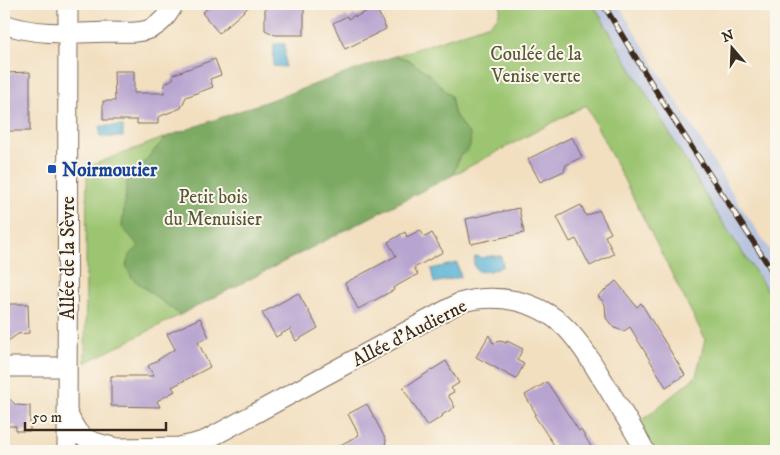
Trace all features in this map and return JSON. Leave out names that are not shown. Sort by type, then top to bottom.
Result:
[{"type":"street","name":"Allée de la Sèvre","points":[[67,451],[68,4]]},
{"type":"street","points":[[4,24],[34,31],[68,33],[138,32],[152,28],[162,20],[174,4]]},
{"type":"street","name":"Allée d'Audierne","points":[[66,412],[74,427],[82,436],[110,449],[179,447],[193,444],[206,440],[459,303],[492,298],[525,303],[548,314],[566,328],[586,354],[645,451]]},
{"type":"street","points":[[4,367],[66,367]]},
{"type":"shaded area","points":[[593,4],[618,4],[738,202],[776,259],[776,303],[717,214]]},
{"type":"green space","name":"Coulée de la Venise verte","points":[[501,4],[593,4],[717,214],[776,303],[776,451],[770,451],[762,445],[751,451],[645,451],[632,427],[696,376],[705,339],[586,105],[453,175],[470,134],[462,126],[454,113],[451,96],[429,74],[407,59],[395,56],[490,24],[498,15]]},
{"type":"green space","name":"Petit bois du Menuisier","points":[[395,56],[407,59],[429,74],[451,96],[454,113],[462,126],[470,134],[470,147],[460,155],[453,175],[180,315],[132,278],[126,265],[131,254],[139,246],[122,227],[127,182],[166,137]]},
{"type":"green space","points":[[166,137],[127,182],[139,247],[131,254],[132,278],[180,315],[85,363],[87,167]]},
{"type":"water","points":[[274,44],[285,44],[285,67],[273,66]]},
{"type":"water","points":[[100,126],[123,126],[123,137],[100,137]]},
{"type":"water","points":[[501,256],[503,266],[493,270],[478,271],[474,264],[475,257],[481,258]]},
{"type":"water","points":[[457,263],[461,277],[434,283],[431,269]]},
{"type":"building","points":[[213,4],[252,4],[219,33],[202,13]]},
{"type":"building","points":[[265,6],[304,6],[304,35],[275,35],[265,30]]},
{"type":"building","points":[[376,7],[386,29],[345,49],[333,23],[347,16],[348,19],[355,15],[355,17]]},
{"type":"building","points":[[215,59],[221,75],[210,79],[213,87],[186,97],[181,108],[158,117],[158,124],[137,124],[137,120],[103,120],[103,101],[115,101],[114,71],[134,71],[134,93],[164,93],[165,84],[174,78],[172,75]]},
{"type":"building","points":[[30,72],[30,131],[4,131],[4,73]]},
{"type":"building","points":[[572,137],[582,157],[566,165],[564,171],[540,182],[528,159]]},
{"type":"building","points":[[581,205],[586,216],[599,210],[611,233],[605,236],[614,254],[590,266],[576,239],[570,242],[557,217]]},
{"type":"building","points":[[519,208],[524,233],[471,244],[466,219]]},
{"type":"building","points":[[420,230],[425,237],[432,233],[443,252],[414,268],[418,274],[393,288],[394,290],[358,309],[345,283],[396,256],[388,242],[405,232],[407,237]]},
{"type":"building","points":[[616,281],[637,307],[641,303],[685,375],[666,387],[630,327],[624,331],[614,328],[606,318],[605,304],[598,296]]},
{"type":"building","points":[[298,293],[318,328],[296,341],[290,329],[276,337],[262,313]]},
{"type":"building","points":[[4,304],[28,304],[29,333],[18,334],[4,344]]},
{"type":"building","points":[[200,318],[209,337],[198,342],[210,367],[172,387],[175,391],[157,401],[160,407],[111,406],[111,376],[154,376],[148,366],[175,349],[167,334]]},
{"type":"building","points":[[489,335],[493,343],[501,341],[506,343],[507,341],[523,349],[517,360],[524,364],[516,379],[476,357]]},
{"type":"building","points":[[446,361],[459,383],[451,388],[454,392],[448,395],[455,407],[427,426],[403,388]]},
{"type":"building","points":[[547,382],[594,451],[558,451],[534,415],[536,414],[525,395]]},
{"type":"building","points":[[4,394],[16,405],[30,406],[30,431],[16,431],[16,426],[4,426]]},
{"type":"building","points":[[367,404],[386,440],[385,446],[380,451],[329,451],[359,435],[348,414]]},
{"type":"railway","points":[[603,4],[669,112],[776,277]]},
{"type":"place","name":"Noirmoutier","points":[[52,169]]}]
